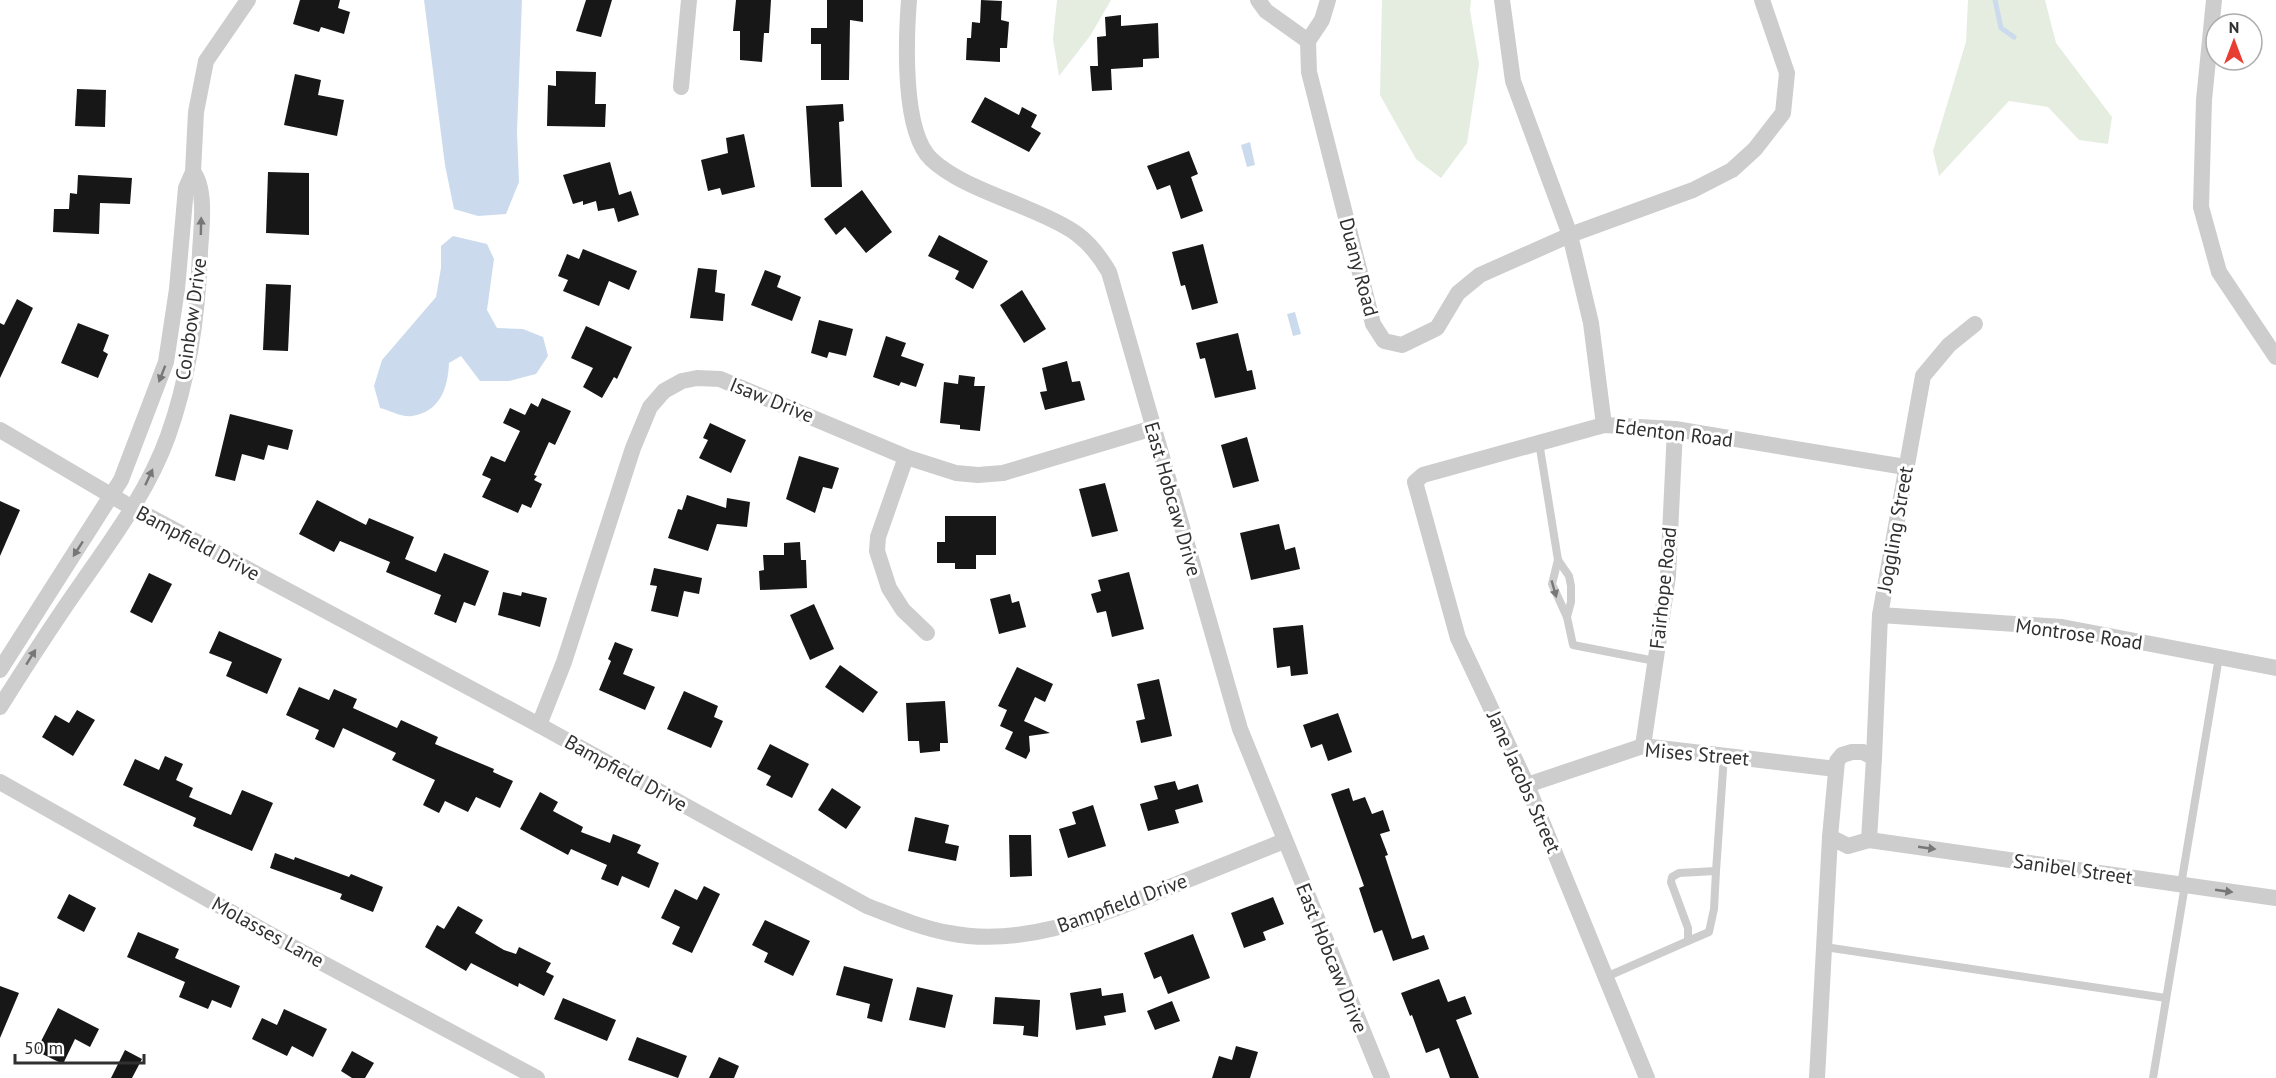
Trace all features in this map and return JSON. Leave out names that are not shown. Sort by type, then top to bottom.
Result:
[{"type":"street","name":"Coinbow Drive","points":[[0,670],[122,480],[166,362],[177,289],[186,188],[193,172],[196,112],[206,61],[248,0]]},
{"type":"street","points":[[681,87],[689,0]]},
{"type":"street","name":"East Hobcaw Drive","points":[[909,0],[911,116],[922,146],[932,160],[971,184],[1076,231],[1099,255],[1109,272],[1123,313],[1153,428],[1239,729],[1382,1078]]},
{"type":"street","points":[[1258,0],[1266,11],[1308,41],[1322,20],[1328,0]]},
{"type":"street","points":[[1502,0],[1513,81],[1570,235],[1591,323],[1604,425]]},
{"type":"street","name":"Duany Road","points":[[1308,41],[1309,72],[1372,324],[1384,341],[1402,345],[1437,328],[1458,293],[1480,275],[1570,235],[1693,190],[1732,170],[1755,149],[1783,113],[1787,73],[1762,0]]},
{"type":"street","points":[[2212,2],[2201,207],[2219,272],[2276,357]]},
{"type":"street","name":"Coinbow Drive","points":[[0,706],[133,508],[168,436],[188,366],[199,292],[202,224],[200,188],[198,178],[193,172]]},
{"type":"street","name":"Joggling Street","points":[[1869,840],[1880,615],[1923,376],[1949,345],[1975,324]]},
{"type":"street","name":"Isaw Drive","points":[[539,725],[564,662],[633,448],[651,407],[664,391],[682,381],[697,378],[720,379],[906,457],[957,473],[978,475],[1003,473],[1153,428]]},
{"type":"street","name":"Edenton Road","points":[[1415,482],[1423,475],[1604,425],[1676,429],[1905,467]]},
{"type":"street","name":"Fairhope Road","points":[[1642,746],[1668,576],[1676,429]]},
{"type":"street","name":"Bampfield Drive","points":[[0,430],[133,508],[539,725],[867,906],[902,920],[950,934],[1003,936],[1054,929],[1105,913],[1284,841]]},
{"type":"street","points":[[906,457],[878,537],[877,551],[889,588],[898,603],[927,633]]},
{"type":"street","name":"Jane Jacobs Street","points":[[1415,482],[1458,638],[1527,785],[1647,1078]]},
{"type":"street","name":"Montrose Road","points":[[1880,615],[2062,627],[2276,668]]},
{"type":"street","name":"Mises Street","points":[[1527,785],[1642,746],[1836,769]]},
{"type":"street","points":[[1817,1078],[1830,837],[1836,769],[1842,755],[1852,752],[1863,752],[1874,758]]},
{"type":"street","name":"Molasses Lane","points":[[0,782],[300,951],[537,1078]]},
{"type":"street","name":"Sanibel Street","points":[[1830,837],[1848,846],[1869,840],[2276,898]]},
{"type":"lane","points":[[1539,442],[1558,560],[1552,584],[1567,616],[1573,645],[1655,661]]},
{"type":"lane","points":[[1558,560],[1569,576],[1571,586],[1571,603],[1567,616]]},
{"type":"lane","points":[[2153,1078],[2219,657]]},
{"type":"lane","points":[[1606,977],[1709,932],[1715,901],[1724,756]]},
{"type":"lane","points":[[1689,941],[1688,928],[1672,888],[1672,877],[1679,873],[1716,871]]},
{"type":"lane","points":[[1825,947],[2166,998]]},
{"type":"shaded area","points":[[1057,0],[1111,0],[1090,36],[1059,76],[1053,39]]},
{"type":"shaded area","points":[[1382,0],[1471,0],[1470,10],[1479,64],[1467,143],[1441,178],[1416,159],[1380,95]]},
{"type":"shaded area","points":[[1968,0],[2045,0],[2056,43],[2112,117],[2108,144],[2079,140],[2048,107],[2009,101],[1939,176],[1933,151],[1966,42]]},
{"type":"water","points":[[424,0],[522,0],[517,132],[519,182],[506,214],[478,216],[454,209],[445,165]]},
{"type":"water","points":[[1250,142],[1255,165],[1247,167],[1241,145]]},
{"type":"water","points":[[453,236],[487,244],[494,259],[487,310],[497,328],[523,329],[543,337],[548,356],[536,374],[509,381],[480,381],[461,356],[449,363],[444,390],[436,404],[429,410],[422,414],[408,416],[380,408],[374,386],[382,360],[436,297],[441,268],[441,246]]},
{"type":"water","points":[[1295,312],[1301,334],[1293,336],[1287,314]]},
{"type":"building","points":[[300,0],[340,0],[338,8],[350,12],[344,34],[321,27],[319,32],[293,24]]},
{"type":"building","points":[[586,0],[612,0],[601,37],[576,31]]},
{"type":"building","points":[[736,0],[771,0],[769,33],[764,33],[762,62],[740,60],[740,31],[733,31]]},
{"type":"building","points":[[827,0],[863,0],[863,22],[850,20],[849,80],[821,80],[821,44],[811,44],[811,28],[827,28]]},
{"type":"building","points":[[981,0],[1002,1],[1001,20],[1009,22],[1007,48],[1000,48],[1000,62],[966,60],[967,38],[971,38],[972,22],[980,23]]},
{"type":"building","points":[[1121,15],[1121,26],[1158,23],[1159,58],[1143,59],[1143,67],[1111,69],[1112,90],[1092,91],[1090,66],[1098,66],[1097,37],[1106,36],[1105,17]]},
{"type":"building","points":[[556,71],[596,72],[595,104],[606,104],[605,127],[547,126],[548,85],[556,86]]},
{"type":"building","points":[[295,74],[321,80],[318,95],[344,100],[337,136],[284,125]]},
{"type":"building","points":[[77,89],[106,90],[105,127],[75,126]]},
{"type":"building","points":[[985,97],[1019,115],[1022,107],[1037,115],[1031,127],[1041,133],[1029,152],[971,122]]},
{"type":"building","points":[[843,104],[844,121],[839,122],[842,187],[811,187],[806,106]]},
{"type":"building","points":[[744,134],[755,187],[722,195],[720,188],[708,191],[701,160],[728,153],[726,138]]},
{"type":"building","points":[[1189,151],[1198,174],[1191,177],[1203,211],[1181,219],[1170,185],[1157,190],[1147,166]]},
{"type":"building","points":[[610,162],[619,195],[631,191],[639,215],[618,222],[614,208],[598,211],[596,201],[583,205],[583,201],[573,204],[563,175]]},
{"type":"building","points":[[268,172],[309,173],[309,235],[266,233]]},
{"type":"building","points":[[78,175],[132,178],[130,204],[100,203],[99,234],[53,232],[54,209],[69,209],[70,193],[77,194]]},
{"type":"building","points":[[862,190],[892,232],[866,253],[845,227],[836,235],[824,219]]},
{"type":"building","points":[[939,235],[988,261],[973,289],[955,279],[959,271],[928,256]]},
{"type":"building","points":[[1203,244],[1218,303],[1192,310],[1185,285],[1181,286],[1172,252]]},
{"type":"building","points":[[583,249],[637,271],[629,290],[609,281],[599,306],[563,291],[568,280],[558,276],[567,254],[579,259]]},
{"type":"building","points":[[698,268],[717,270],[715,292],[725,294],[723,321],[690,318]]},
{"type":"building","points":[[765,270],[781,276],[777,287],[801,297],[792,321],[751,305]]},
{"type":"building","points":[[266,284],[291,285],[288,351],[263,350]]},
{"type":"building","points":[[1022,290],[1046,329],[1024,343],[1000,305]]},
{"type":"building","points":[[17,299],[33,308],[0,378],[0,323],[4,325]]},
{"type":"building","points":[[819,320],[853,329],[846,356],[829,352],[827,358],[811,353]]},
{"type":"building","points":[[78,323],[109,335],[103,351],[108,354],[98,378],[61,363]]},
{"type":"building","points":[[586,326],[632,347],[617,379],[614,377],[602,398],[583,387],[593,368],[571,358]]},
{"type":"building","points":[[1238,333],[1247,371],[1252,370],[1256,389],[1215,398],[1205,358],[1200,359],[1196,343]]},
{"type":"building","points":[[886,336],[906,343],[901,356],[924,364],[916,387],[901,382],[899,386],[873,377]]},
{"type":"building","points":[[1067,361],[1072,382],[1080,381],[1085,400],[1045,410],[1040,392],[1047,391],[1042,368]]},
{"type":"building","points":[[959,375],[975,377],[974,386],[985,386],[980,431],[960,429],[960,425],[940,423],[944,382],[958,384]]},
{"type":"building","points":[[542,398],[571,411],[555,445],[549,442],[534,475],[537,476],[534,480],[542,484],[531,508],[522,504],[518,513],[482,497],[491,479],[482,475],[491,456],[505,462],[520,431],[503,423],[510,408],[525,415],[531,403],[538,407]]},
{"type":"building","points":[[230,414],[293,430],[288,450],[268,445],[264,460],[242,454],[235,481],[215,476]]},
{"type":"building","points":[[710,423],[746,440],[731,473],[699,458],[708,440],[703,438]]},
{"type":"building","points":[[1247,437],[1259,481],[1233,488],[1221,445]]},
{"type":"building","points":[[799,456],[839,468],[832,489],[823,487],[815,513],[786,499]]},
{"type":"building","points":[[1105,483],[1118,531],[1092,537],[1079,489]]},
{"type":"building","points":[[687,495],[726,508],[727,498],[750,502],[747,527],[717,524],[708,551],[668,538],[678,509],[682,510]]},
{"type":"building","points":[[317,500],[366,525],[369,518],[414,537],[405,559],[436,572],[444,553],[489,571],[475,606],[464,602],[456,623],[434,614],[441,595],[386,572],[390,562],[340,541],[334,552],[299,534]]},
{"type":"building","points":[[0,501],[20,510],[0,556]]},
{"type":"building","points":[[945,516],[996,516],[996,555],[976,555],[976,569],[955,569],[955,563],[937,563],[937,542],[945,542]]},
{"type":"building","points":[[1279,524],[1285,550],[1295,547],[1300,569],[1251,580],[1240,533]]},
{"type":"building","points":[[800,542],[801,560],[806,560],[807,588],[760,590],[759,571],[764,570],[763,555],[784,555],[784,543]]},
{"type":"building","points":[[654,568],[702,578],[699,594],[684,591],[678,617],[651,611],[657,586],[650,585]]},
{"type":"building","points":[[1129,572],[1144,629],[1112,637],[1106,611],[1097,613],[1091,594],[1101,591],[1098,580]]},
{"type":"building","points":[[149,573],[172,584],[152,623],[130,612]]},
{"type":"building","points":[[503,592],[521,596],[522,592],[547,598],[540,627],[498,615]]},
{"type":"building","points":[[1010,594],[1012,603],[1019,601],[1026,627],[999,634],[990,599]]},
{"type":"building","points":[[814,604],[834,649],[810,660],[790,615]]},
{"type":"building","points":[[1303,625],[1308,674],[1291,676],[1290,666],[1277,668],[1273,628]]},
{"type":"building","points":[[219,631],[282,659],[267,694],[226,676],[232,662],[209,653]]},
{"type":"building","points":[[615,642],[633,649],[623,674],[655,687],[645,710],[599,690],[611,661],[608,659]]},
{"type":"building","points":[[840,665],[878,692],[863,713],[825,687]]},
{"type":"building","points":[[1017,667],[1053,684],[1045,702],[1035,697],[1024,721],[1050,733],[1029,736],[1030,751],[1026,759],[1005,749],[1013,732],[1000,726],[1007,710],[998,706]]},
{"type":"building","points":[[1159,679],[1172,736],[1141,743],[1136,721],[1145,719],[1137,684]]},
{"type":"building","points":[[299,687],[329,700],[334,689],[357,699],[353,708],[397,728],[401,720],[438,737],[435,744],[494,769],[493,772],[513,781],[500,808],[476,797],[468,812],[445,801],[439,813],[423,805],[435,780],[392,760],[396,753],[343,728],[334,748],[315,739],[319,730],[286,715]]},
{"type":"building","points":[[684,691],[718,706],[714,717],[723,721],[711,748],[667,729]]},
{"type":"building","points":[[945,701],[948,743],[940,743],[940,751],[920,753],[919,741],[908,741],[906,703]]},
{"type":"building","points":[[77,710],[95,720],[73,756],[42,737],[55,715],[69,723]]},
{"type":"building","points":[[1338,713],[1352,752],[1328,761],[1322,744],[1311,748],[1303,725]]},
{"type":"building","points":[[770,744],[809,764],[792,798],[766,785],[771,776],[757,769]]},
{"type":"building","points":[[165,756],[183,764],[176,780],[193,788],[189,797],[231,815],[242,790],[273,803],[252,851],[193,826],[196,818],[123,785],[135,759],[159,770]]},
{"type":"building","points":[[1175,781],[1178,790],[1198,784],[1203,802],[1175,810],[1179,823],[1148,831],[1140,804],[1158,799],[1154,786]]},
{"type":"building","points":[[832,788],[861,807],[846,829],[818,810]]},
{"type":"building","points":[[1349,788],[1353,801],[1365,797],[1372,814],[1383,810],[1390,831],[1380,834],[1412,939],[1424,935],[1429,949],[1393,961],[1382,930],[1374,933],[1359,888],[1364,886],[1331,794]]},
{"type":"building","points":[[540,792],[558,802],[553,811],[583,827],[581,832],[610,843],[613,834],[641,845],[637,853],[659,863],[649,888],[622,876],[618,886],[601,879],[607,865],[571,849],[568,855],[520,829]]},
{"type":"building","points":[[1093,805],[1106,846],[1068,858],[1059,829],[1076,824],[1072,812]]},
{"type":"building","points":[[915,817],[949,825],[945,843],[959,846],[956,861],[908,851]]},
{"type":"building","points":[[1009,835],[1031,835],[1032,876],[1010,877]]},
{"type":"building","points":[[275,853],[294,860],[295,857],[349,877],[351,874],[383,887],[373,912],[340,899],[342,894],[270,868]]},
{"type":"building","points":[[704,886],[720,894],[692,953],[672,944],[680,927],[661,918],[675,889],[697,900]]},
{"type":"building","points":[[69,894],[96,908],[84,932],[57,918]]},
{"type":"building","points":[[1273,897],[1284,924],[1263,932],[1266,940],[1244,948],[1231,913]]},
{"type":"building","points":[[458,906],[483,920],[475,933],[504,950],[516,954],[519,947],[551,963],[546,972],[554,976],[544,996],[519,983],[518,987],[471,963],[466,971],[425,947],[437,925],[444,929]]},
{"type":"building","points":[[765,920],[810,941],[793,976],[764,962],[768,953],[752,945]]},
{"type":"building","points":[[138,932],[179,949],[175,958],[240,986],[231,1008],[212,1000],[208,1009],[179,997],[185,982],[127,957]]},
{"type":"building","points":[[1193,934],[1210,978],[1168,994],[1161,976],[1154,979],[1144,953]]},
{"type":"building","points":[[844,966],[893,979],[882,1022],[867,1018],[870,1004],[836,995]]},
{"type":"building","points":[[1439,979],[1448,1002],[1465,996],[1472,1014],[1456,1020],[1479,1078],[1450,1078],[1439,1048],[1426,1053],[1412,1015],[1410,1016],[1401,993]]},
{"type":"building","points":[[0,986],[19,993],[0,1038]]},
{"type":"building","points":[[917,987],[953,995],[945,1028],[909,1020]]},
{"type":"building","points":[[1101,988],[1102,996],[1123,993],[1126,1012],[1104,1016],[1106,1025],[1076,1030],[1070,993]]},
{"type":"building","points":[[995,997],[1040,1000],[1038,1037],[1023,1035],[1024,1026],[993,1024]]},
{"type":"building","points":[[563,998],[616,1020],[607,1041],[554,1019]]},
{"type":"building","points":[[1172,1001],[1180,1021],[1155,1030],[1147,1011]]},
{"type":"building","points":[[58,1008],[99,1029],[90,1047],[75,1039],[63,1064],[36,1051]]},
{"type":"building","points":[[284,1009],[327,1029],[313,1057],[292,1046],[287,1056],[252,1039],[262,1018],[277,1025]]},
{"type":"building","points":[[637,1037],[687,1056],[678,1078],[628,1060]]},
{"type":"building","points":[[1236,1046],[1258,1052],[1250,1078],[1212,1078],[1219,1056],[1232,1060]]},
{"type":"building","points":[[125,1050],[142,1059],[132,1078],[111,1078]]},
{"type":"building","points":[[352,1051],[374,1063],[365,1078],[352,1078],[341,1071]]},
{"type":"building","points":[[719,1057],[739,1066],[734,1078],[709,1078]]},
{"type":"waterway","points":[[1995,0],[2001,28],[2014,37]]}]
